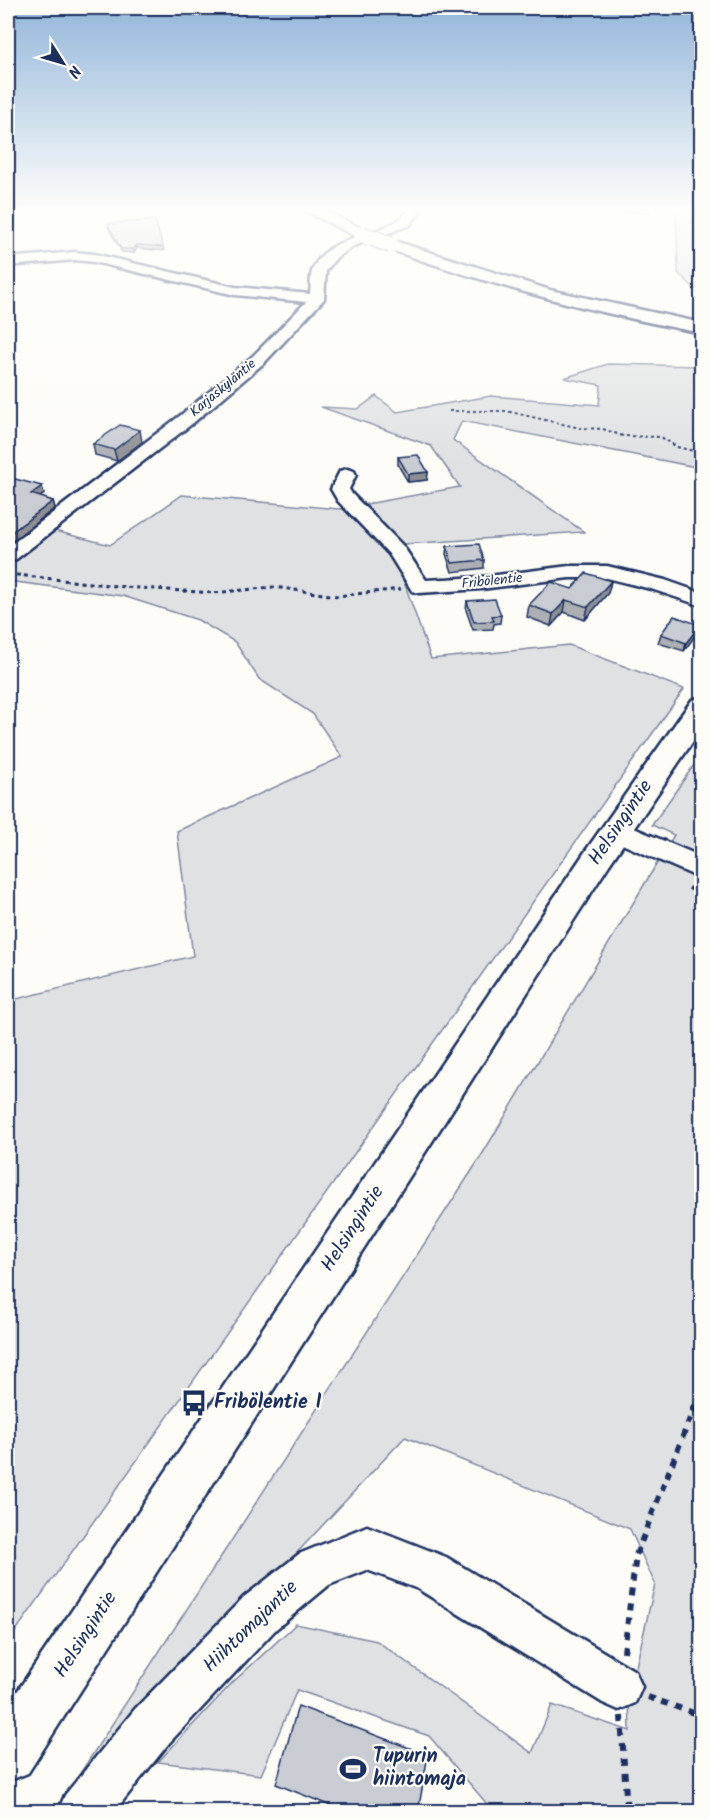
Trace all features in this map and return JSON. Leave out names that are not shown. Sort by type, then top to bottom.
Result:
[{"type":"main road","points":[[553,296],[702,328]]},
{"type":"main road","name":"Helsingintie","points":[[8,1753],[615,830],[702,706]]},
{"type":"street","points":[[285,296],[317,299],[317,296]]},
{"type":"street","name":"Karjaskyläntie","points":[[8,556],[236,379],[317,299]]},
{"type":"street","points":[[347,475],[340,489],[345,497],[386,538],[415,577],[419,587]]},
{"type":"street","name":"Fribölentie","points":[[419,587],[481,583],[568,572],[607,572],[658,584],[702,600]]},
{"type":"street","points":[[615,830],[695,878]]},
{"type":"street","name":"Hiihtomajantie","points":[[82,1812],[152,1726],[260,1613],[314,1569],[367,1548],[431,1572],[620,1687]]},
{"type":"path","points":[[449,411],[506,411],[580,428],[603,429],[623,436],[661,437],[677,447],[702,453]]},
{"type":"path","points":[[8,574],[125,588],[213,593],[274,587],[337,597],[419,587]]},
{"type":"path","points":[[695,878],[702,894]]},
{"type":"path","points":[[627,1812],[620,1687],[636,1555],[702,1388]]},
{"type":"path","points":[[620,1687],[702,1716]]},
{"type":"shaded area","points":[[608,364],[701,366],[701,468],[462,421],[453,440],[584,532],[391,545],[431,659],[569,645],[684,689],[8,1642],[8,1001],[193,956],[177,831],[342,757],[313,714],[259,679],[235,642],[198,620],[123,596],[8,581],[8,564],[55,531],[110,545],[182,495],[339,509],[460,487],[431,446],[321,407],[358,409],[376,396],[397,412],[491,396],[599,405],[601,385],[564,378]]},
{"type":"shaded area","points":[[701,755],[701,1811],[493,1811],[429,1736],[297,1690],[261,1775],[158,1762],[233,1682],[296,1624],[377,1641],[532,1753],[552,1705],[630,1731],[629,1697],[655,1584],[630,1529],[405,1437],[55,1812],[480,1158],[674,835],[652,825]]},
{"type":"building","points":[[120,425],[140,430],[114,450],[93,444]]},
{"type":"building","points":[[418,455],[428,472],[408,474],[398,457]]},
{"type":"building","points":[[15,479],[42,486],[31,494],[53,501],[9,534],[8,483]]},
{"type":"building","points":[[479,544],[484,560],[452,563],[447,546]]},
{"type":"building","points":[[586,573],[611,581],[588,607],[566,600],[553,614],[529,605],[551,582],[572,589]]},
{"type":"building","points":[[495,599],[501,615],[492,616],[494,621],[474,622],[467,601]]},
{"type":"building","points":[[674,616],[700,625],[686,643],[661,634]]},
{"type":"building","name":"Tupurin hiintomaja","points":[[298,1706],[428,1755],[418,1812],[346,1812],[276,1784]]},
{"type":"place","name":"Fribölentie I","points":[[194,1403]]},
{"type":"place","name":"Tupurin hiintomaja","points":[[353,1769]]}]
